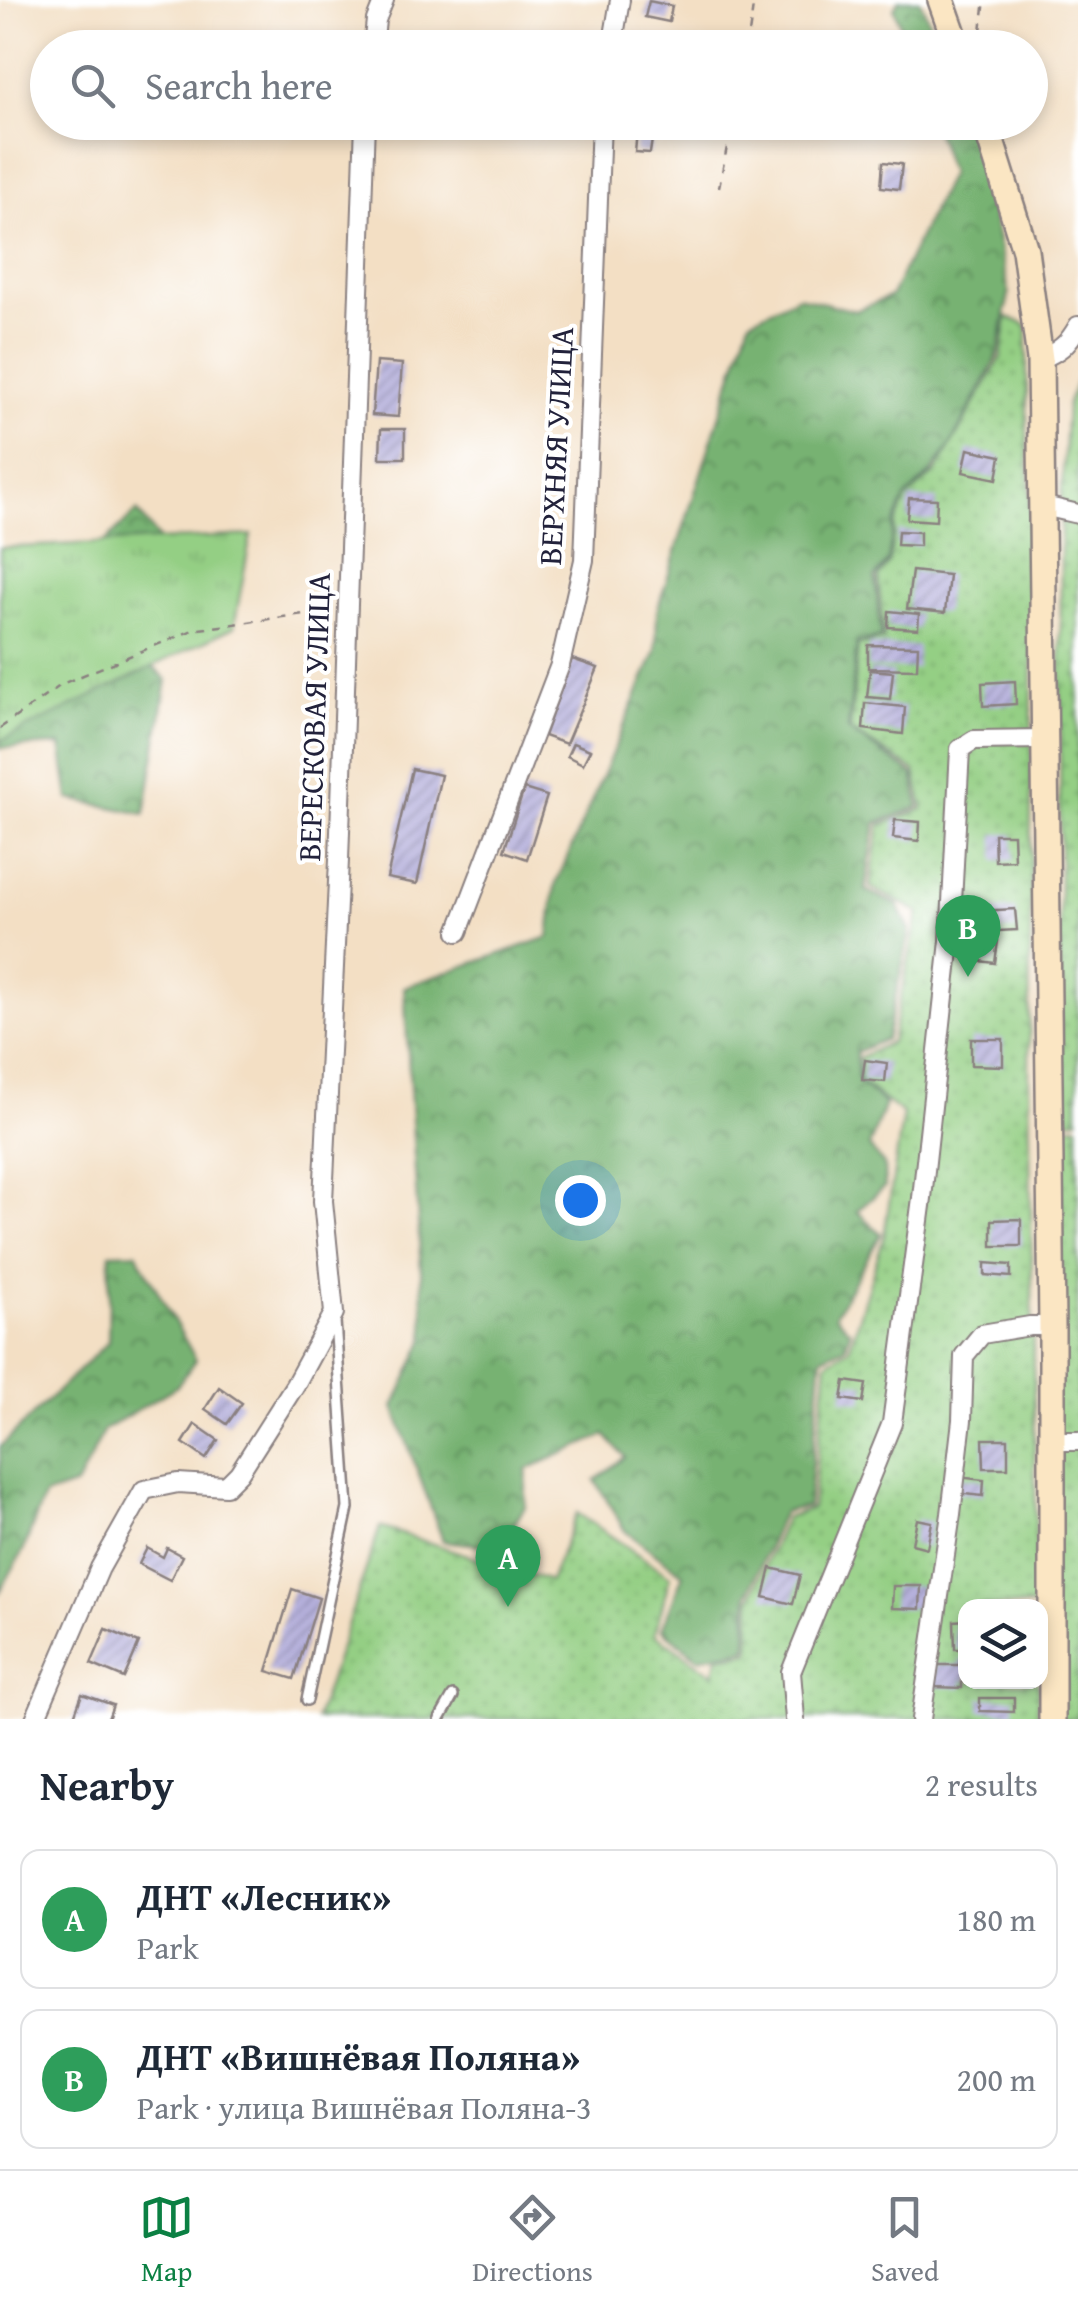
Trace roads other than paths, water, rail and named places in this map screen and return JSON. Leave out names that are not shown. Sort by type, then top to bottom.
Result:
[{"type":"main road","points":[[941,0],[952,30]]},
{"type":"main road","points":[[991,140],[1025,250],[1040,359],[1052,1326],[1065,1441],[1052,1719]]},
{"type":"street","points":[[375,30],[384,0]]},
{"type":"street","points":[[615,30],[620,0]]},
{"type":"street","name":"ВЕРЕСКОВАЯ УЛИЦА","points":[[334,1313],[323,1201],[364,140]]},
{"type":"street","name":"ВЕРХНЯЯ УЛИЦА","points":[[458,932],[560,665],[584,560],[600,140]]},
{"type":"street","points":[[1040,359],[1070,342],[1078,326]]},
{"type":"street","points":[[1044,506],[1078,514]]},
{"type":"street","points":[[795,1719],[791,1672],[892,1423],[950,941],[960,749],[974,740],[1046,740]]},
{"type":"street","points":[[36,1719],[100,1568],[144,1490],[178,1483],[226,1486],[239,1473],[295,1385],[334,1313]]},
{"type":"street","points":[[920,1719],[952,1514],[964,1356],[982,1334],[1052,1326]]},
{"type":"lane","points":[[307,1700],[348,1508],[334,1313]]},
{"type":"lane","points":[[440,1719],[452,1696]]},
{"type":"place","name":"ДНТ «Вишнёвая Поляна»","points":[[968,977]]},
{"type":"place","name":"ДНТ «Лесник»","points":[[508,1607]]}]
